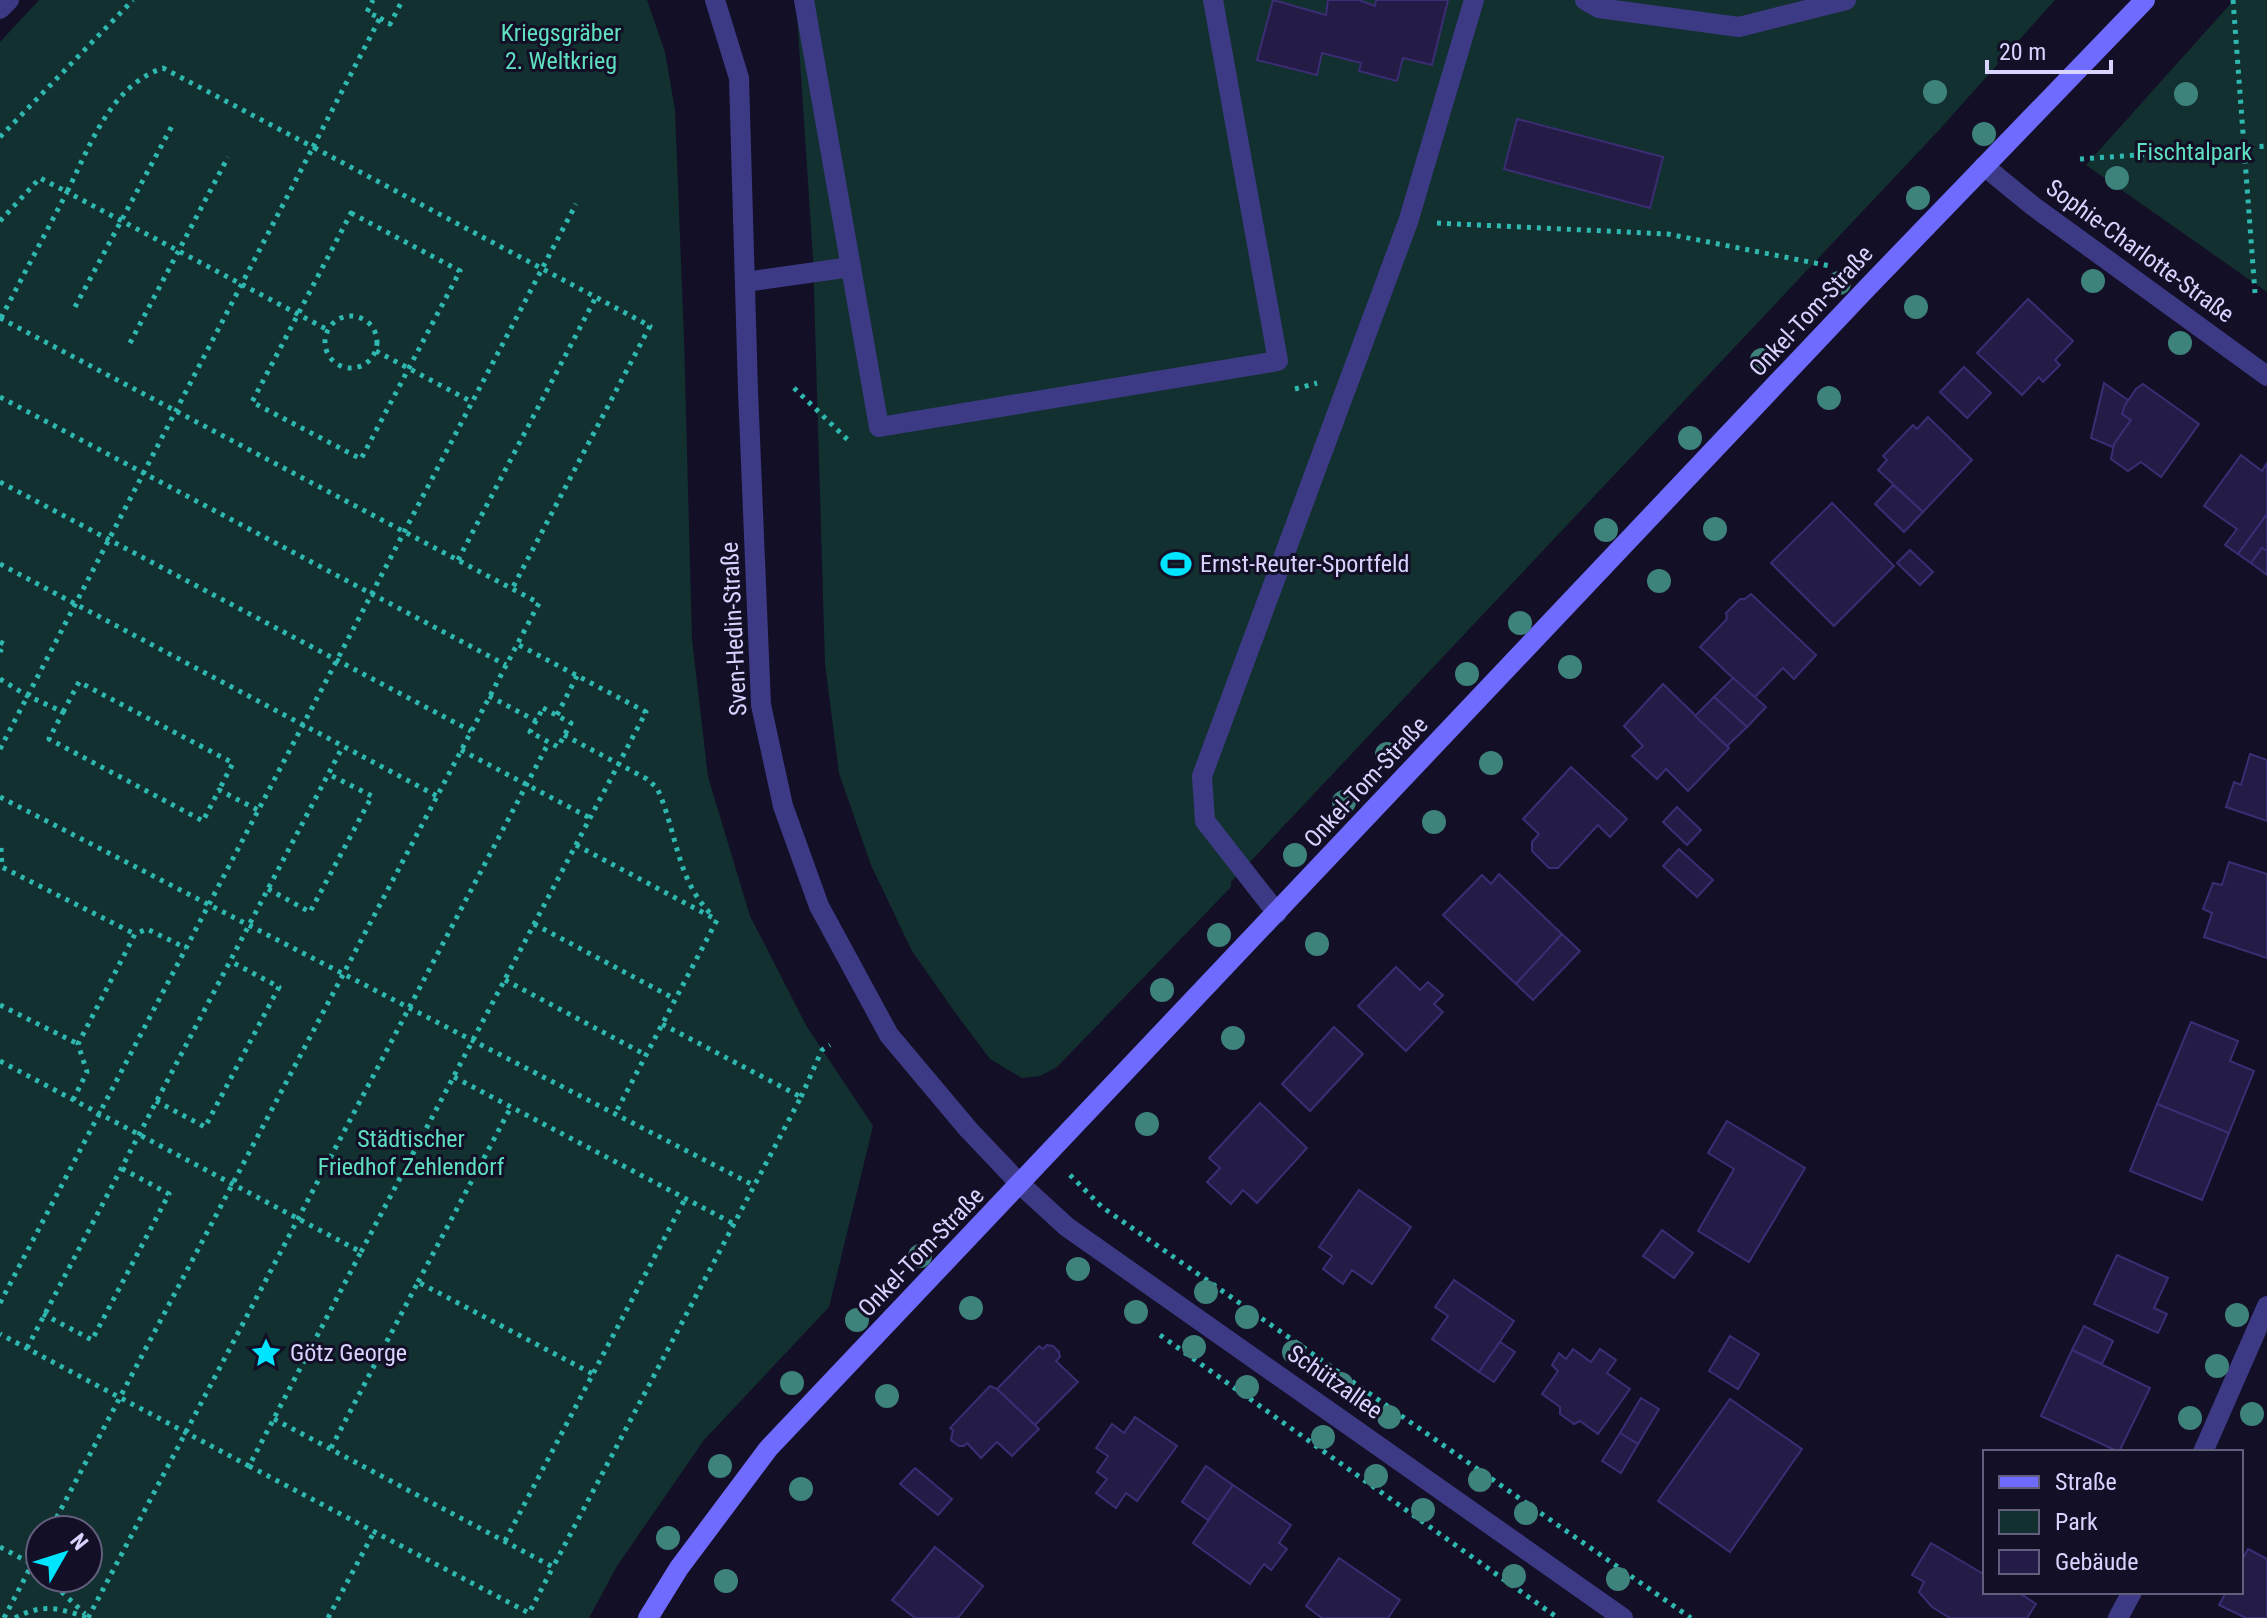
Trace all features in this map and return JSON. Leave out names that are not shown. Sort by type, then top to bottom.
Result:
[{"type":"main road","name":"Onkel-Tom-Straße","points":[[648,1618],[679,1568],[768,1449],[2145,0]]},
{"type":"street","points":[[0,9],[9,0]]},
{"type":"street","name":"Sven-Hedin-Straße","points":[[715,0],[739,78],[761,705],[783,806],[819,906],[889,1035],[968,1129],[1021,1185]]},
{"type":"street","points":[[804,0],[879,427],[1278,361],[1213,0]]},
{"type":"street","points":[[1277,913],[1205,821],[1202,776],[1408,222],[1474,0]]},
{"type":"street","points":[[1585,0],[1599,8],[1739,27],[1846,0]]},
{"type":"street","name":"Sophie-Charlotte-Straße","points":[[1984,166],[2033,206],[2267,376]]},
{"type":"street","points":[[746,282],[851,267]]},
{"type":"street","name":"Schützallee","points":[[1021,1185],[1067,1227],[1623,1618]]},
{"type":"street","points":[[2204,1450],[2267,1306]]},
{"type":"street","points":[[2118,1618],[2131,1594]]},
{"type":"path","points":[[0,137],[133,0]]},
{"type":"path","points":[[373,0],[367,12],[390,24],[400,0]]},
{"type":"path","points":[[2233,0],[2255,293]]},
{"type":"path","points":[[0,749],[380,18]]},
{"type":"path","points":[[58,1514],[539,603],[512,589],[458,560],[175,411],[0,318],[107,112],[145,74],[163,68],[650,326],[512,589]]},
{"type":"path","points":[[75,307],[172,126]]},
{"type":"path","points":[[2080,159],[2267,146]]},
{"type":"path","points":[[130,343],[228,157]]},
{"type":"path","points":[[0,221],[40,178],[328,330]]},
{"type":"path","points":[[0,1303],[576,204]]},
{"type":"path","points":[[351,213],[460,271],[361,459],[252,402],[298,314],[351,213]]},
{"type":"path","points":[[1408,222],[1668,234],[1830,266]]},
{"type":"path","points":[[458,560],[596,297]]},
{"type":"path","points":[[348,316],[365,320],[376,333],[376,351],[372,358],[357,368],[341,366],[328,355],[325,347],[328,330],[333,323],[348,316]]},
{"type":"path","points":[[376,351],[472,402]]},
{"type":"path","points":[[0,397],[506,665]]},
{"type":"path","points":[[0,482],[471,731]]},
{"type":"path","points":[[0,564],[437,796]]},
{"type":"path","points":[[0,642],[4,644],[0,652]]},
{"type":"path","points":[[249,1466],[646,712],[517,644]]},
{"type":"path","points":[[557,715],[577,676]]},
{"type":"path","points":[[0,679],[63,712]]},
{"type":"path","points":[[79,682],[233,763],[203,821],[49,739],[63,712],[79,682]]},
{"type":"path","points":[[489,696],[536,721]]},
{"type":"path","points":[[543,708],[557,715],[571,723],[558,747],[530,732],[543,708]]},
{"type":"path","points":[[564,735],[619,763],[657,788],[687,881],[697,900],[717,920]]},
{"type":"path","points":[[88,1618],[549,742]]},
{"type":"path","points":[[27,1348],[343,746]]},
{"type":"path","points":[[461,750],[590,818]]},
{"type":"path","points":[[268,889],[310,912],[372,796],[328,774]]},
{"type":"path","points":[[219,790],[258,810]]},
{"type":"path","points":[[0,797],[753,1185]]},
{"type":"path","points":[[576,845],[717,920]]},
{"type":"path","points":[[1,848],[1,868],[135,934]]},
{"type":"path","points":[[615,1114],[717,920]]},
{"type":"path","points":[[534,924],[675,999]]},
{"type":"path","points":[[73,1100],[87,1072],[78,1044],[135,934],[147,929],[186,948]]},
{"type":"path","points":[[156,1101],[205,1127],[279,987],[230,961]]},
{"type":"path","points":[[505,980],[646,1055]]},
{"type":"path","points":[[0,1005],[78,1044]]},
{"type":"path","points":[[662,1024],[801,1097]]},
{"type":"path","points":[[0,1334],[529,1613],[801,1097],[822,1050],[830,1045]]},
{"type":"path","points":[[0,1061],[361,1252]]},
{"type":"path","points":[[454,1077],[734,1224]]},
{"type":"path","points":[[331,1448],[511,1107]]},
{"type":"path","points":[[43,1314],[92,1340],[99,1327],[169,1194],[121,1168]]},
{"type":"path","points":[[505,1541],[685,1199]]},
{"type":"path","points":[[1102,1207],[1691,1618]]},
{"type":"path","points":[[418,1282],[593,1374]]},
{"type":"path","points":[[1154,1331],[1558,1618]]},
{"type":"path","points":[[274,1419],[553,1567]]},
{"type":"path","points":[[328,1618],[374,1532]]},
{"type":"path","points":[[0,1547],[24,1560]]},
{"type":"path","points":[[4,1618],[24,1579]]},
{"type":"path","points":[[63,1594],[88,1618]]},
{"type":"path","points":[[15,1618],[32,1609],[60,1608],[88,1618]]},
{"type":"green space","name":"Städtischer Friedhof Zehlendorf","points":[[39,0],[647,0],[665,52],[675,110],[692,639],[708,777],[750,916],[807,1027],[873,1126],[829,1307],[704,1440],[617,1566],[589,1618],[0,1618],[0,42]]},
{"type":"green space","name":"Ernst-Reuter-Sportfeld","points":[[796,0],[2055,0],[1940,129],[1231,882],[1231,887],[1057,1067],[1040,1076],[1022,1078],[990,1059],[912,951],[871,865],[839,773],[825,664],[813,258]]},
{"type":"green space","name":"Fischtalpark","points":[[2234,0],[2267,0],[2267,292],[2086,165]]},
{"type":"building","points":[[1273,0],[1326,15],[1328,0],[1359,0],[1375,6],[1376,0],[1448,0],[1432,65],[1403,58],[1397,81],[1359,71],[1361,63],[1322,53],[1317,75],[1257,60]]},
{"type":"building","points":[[1517,119],[1663,157],[1650,208],[1504,169]]},
{"type":"building","points":[[2028,299],[2073,341],[2055,360],[2060,365],[2043,382],[2039,377],[2022,395],[1977,353]]},
{"type":"building","points":[[1964,367],[1991,393],[1967,418],[1940,392]]},
{"type":"building","points":[[2104,383],[2128,400],[2122,414],[2131,420],[2114,444],[2115,448],[2091,438]]},
{"type":"building","points":[[2143,384],[2199,424],[2161,477],[2141,462],[2128,471],[2111,459],[2114,444],[2131,420],[2122,414],[2125,405]]},
{"type":"building","points":[[1928,417],[1972,460],[1923,512],[1878,470],[1887,460],[1883,456],[1913,425],[1917,429]]},
{"type":"building","points":[[2241,455],[2262,471],[2267,463],[2267,514],[2238,554],[2225,545],[2237,529],[2204,506]]},
{"type":"building","points":[[1893,485],[1923,512],[1904,532],[1875,504]]},
{"type":"building","points":[[1832,503],[1894,566],[1834,626],[1771,563]]},
{"type":"building","points":[[2267,514],[2267,551],[2262,548],[2251,563],[2238,554]]},
{"type":"building","points":[[2262,548],[2267,551],[2267,575],[2251,563]]},
{"type":"building","points":[[1910,550],[1933,572],[1920,585],[1897,563]]},
{"type":"building","points":[[1751,594],[1816,655],[1794,679],[1783,668],[1754,698],[1700,647],[1727,619],[1726,613],[1740,599]]},
{"type":"building","points":[[1733,678],[1766,707],[1747,727],[1714,697]]},
{"type":"building","points":[[1663,684],[1729,748],[1688,791],[1666,769],[1657,779],[1632,756],[1643,746],[1624,726]]},
{"type":"building","points":[[1714,697],[1747,727],[1727,746],[1695,716]]},
{"type":"building","points":[[2250,754],[2267,760],[2267,821],[2226,807],[2234,782],[2241,785]]},
{"type":"building","points":[[1571,767],[1627,819],[1610,837],[1598,825],[1558,868],[1549,868],[1532,851],[1532,842],[1539,834],[1523,819]]},
{"type":"building","points":[[1677,807],[1701,830],[1687,845],[1663,822]]},
{"type":"building","points":[[1679,849],[1713,880],[1697,897],[1663,866]]},
{"type":"building","points":[[2229,862],[2267,874],[2267,958],[2204,937],[2212,913],[2203,909],[2213,883],[2222,885]]},
{"type":"building","points":[[1499,874],[1562,934],[1516,984],[1443,915],[1482,875],[1491,884]]},
{"type":"building","points":[[1562,934],[1580,951],[1533,1000],[1516,984]]},
{"type":"building","points":[[1396,967],[1420,990],[1428,982],[1443,995],[1434,1004],[1443,1012],[1406,1051],[1358,1006]]},
{"type":"building","points":[[2191,1022],[2238,1041],[2230,1061],[2254,1071],[2229,1133],[2157,1104]]},
{"type":"building","points":[[1334,1027],[1363,1054],[1310,1111],[1282,1084]]},
{"type":"building","points":[[1260,1103],[1307,1148],[1257,1203],[1243,1190],[1231,1204],[1207,1182],[1220,1168],[1209,1158]]},
{"type":"building","points":[[2157,1104],[2229,1133],[2202,1200],[2130,1171]]},
{"type":"building","points":[[1727,1121],[1805,1168],[1749,1262],[1698,1231],[1734,1169],[1708,1153]]},
{"type":"building","points":[[1359,1190],[1411,1227],[1372,1284],[1352,1270],[1343,1284],[1323,1269],[1332,1256],[1319,1247]]},
{"type":"building","points":[[1662,1230],[1693,1253],[1674,1278],[1643,1256]]},
{"type":"building","points":[[2117,1255],[2168,1278],[2154,1308],[2167,1314],[2158,1333],[2094,1304]]},
{"type":"building","points":[[1454,1280],[1514,1321],[1479,1372],[1432,1339],[1448,1316],[1435,1307]]},
{"type":"building","points":[[2084,1326],[2113,1341],[2102,1364],[2072,1350]]},
{"type":"building","points":[[1730,1336],[1759,1354],[1738,1389],[1709,1371]]},
{"type":"building","points":[[1500,1342],[1515,1352],[1494,1382],[1479,1372]]},
{"type":"building","points":[[1047,1345],[1059,1352],[1060,1357],[1056,1361],[1078,1382],[1035,1425],[997,1389],[1039,1346],[1043,1349]]},
{"type":"building","points":[[1573,1349],[1591,1362],[1600,1349],[1616,1360],[1607,1373],[1630,1389],[1598,1434],[1580,1421],[1574,1424],[1560,1414],[1560,1407],[1542,1394],[1558,1371],[1552,1365],[1559,1353],[1566,1359]]},
{"type":"building","points":[[2072,1350],[2150,1388],[2120,1450],[2041,1416]]},
{"type":"building","points":[[990,1386],[1039,1429],[1012,1456],[997,1442],[981,1458],[967,1443],[959,1446],[951,1440],[953,1430],[950,1428]]},
{"type":"building","points":[[1641,1398],[1659,1409],[1638,1444],[1620,1433]]},
{"type":"building","points":[[1730,1399],[1802,1449],[1730,1552],[1658,1501]]},
{"type":"building","points":[[1135,1417],[1177,1446],[1137,1501],[1126,1493],[1116,1508],[1096,1493],[1107,1479],[1097,1472],[1108,1456],[1096,1448],[1112,1424],[1124,1433]]},
{"type":"building","points":[[1620,1433],[1638,1444],[1621,1473],[1602,1461]]},
{"type":"building","points":[[1206,1466],[1233,1485],[1208,1520],[1182,1502]]},
{"type":"building","points":[[915,1468],[952,1499],[938,1515],[900,1484]]},
{"type":"building","points":[[1233,1485],[1291,1525],[1279,1543],[1287,1549],[1271,1570],[1264,1564],[1250,1584],[1193,1543]]},
{"type":"building","points":[[1931,1543],[1983,1574],[1983,1594],[2021,1594],[2036,1604],[2027,1618],[1950,1618],[1932,1607],[1919,1592],[1924,1582],[1912,1575]]},
{"type":"building","points":[[935,1547],[983,1586],[958,1618],[915,1618],[892,1600]]},
{"type":"building","points":[[2248,1549],[2267,1559],[2267,1618],[2246,1618],[2219,1605],[2225,1594],[2243,1594],[2243,1558]]},
{"type":"building","points":[[1339,1558],[1400,1600],[1388,1618],[1322,1618],[1306,1606]]},
{"type":"place","name":"Ernst-Reuter-Sportfeld","points":[[1176,564]]},
{"type":"place","name":"Götz George","points":[[266,1353]]},
{"type":"park label","name":"Kriegsgräber 2. Weltkrieg","points":[[561,47]]}]
